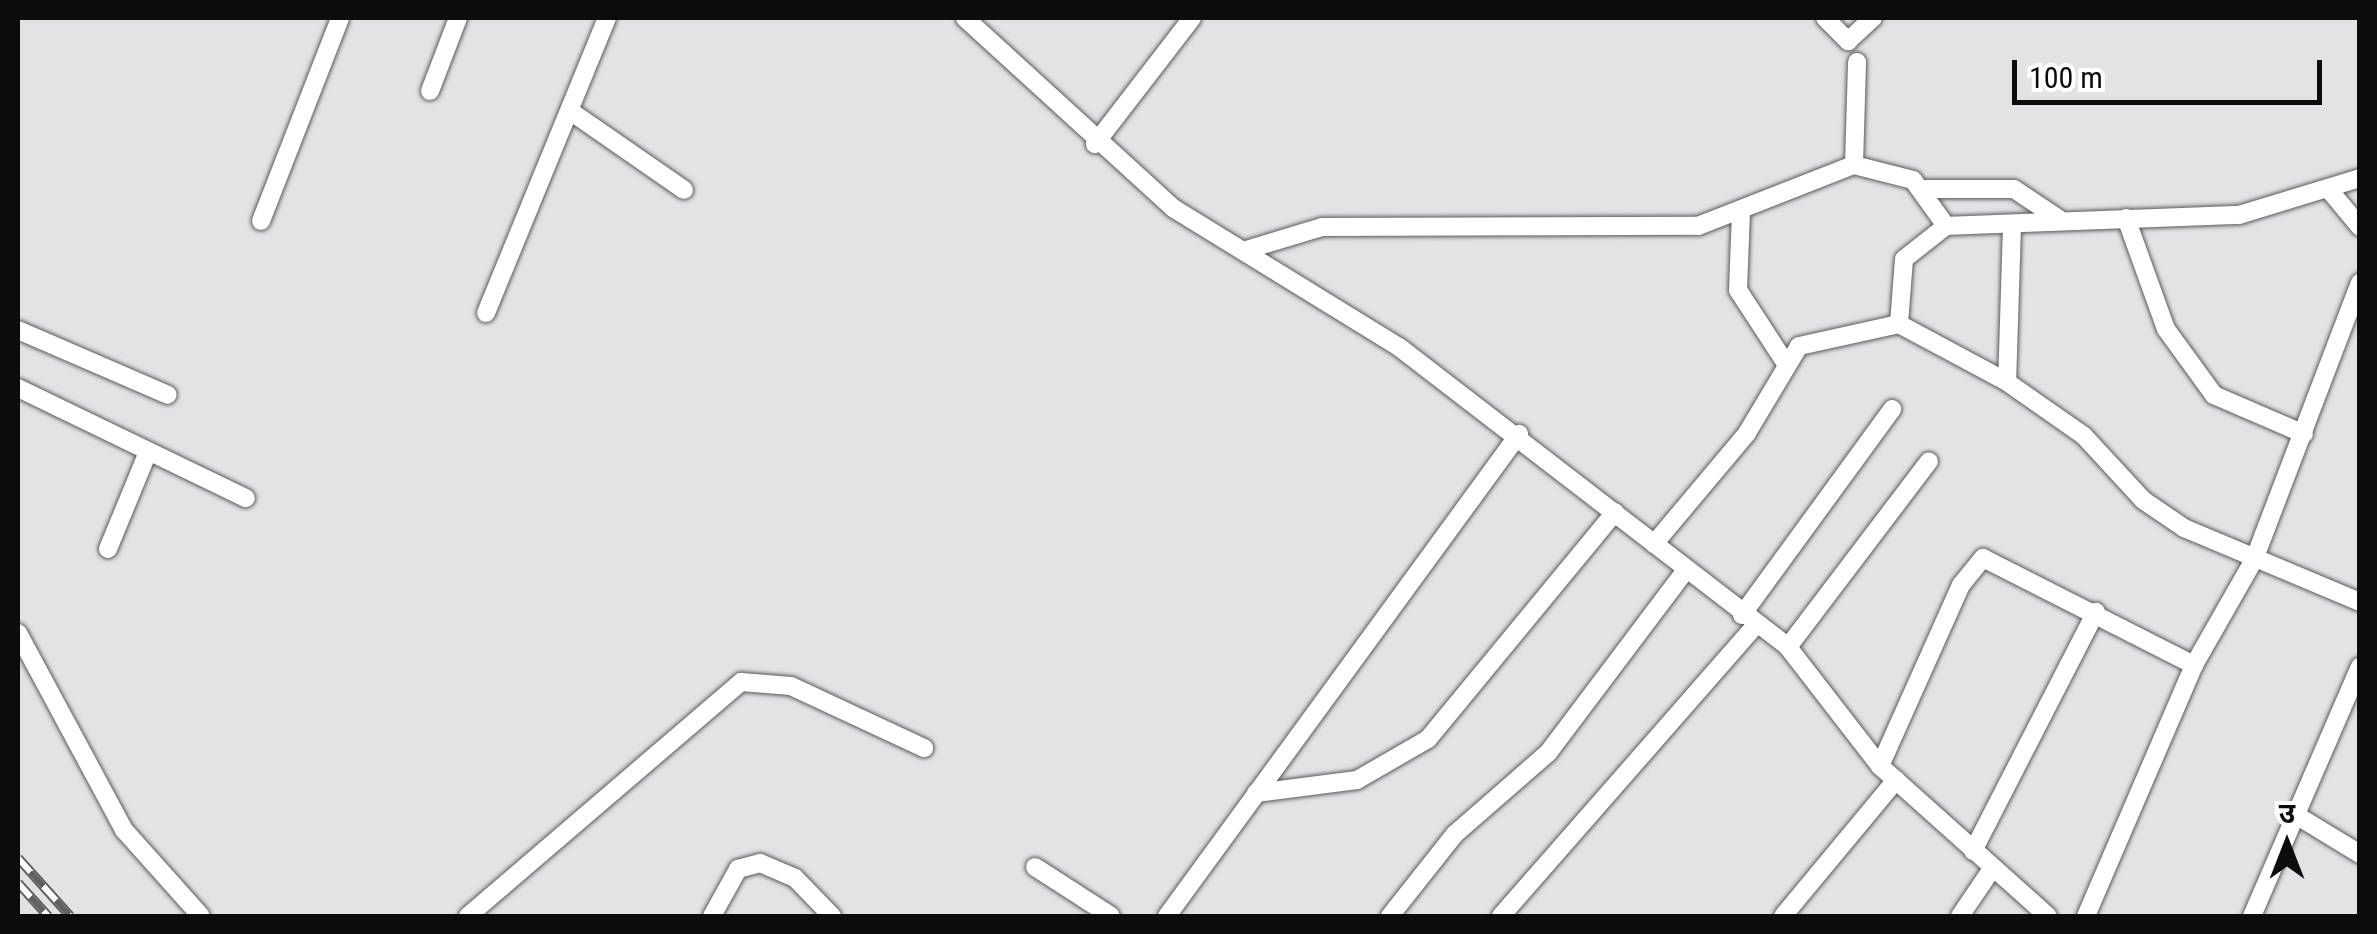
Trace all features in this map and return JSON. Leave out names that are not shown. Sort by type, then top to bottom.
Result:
[{"type":"street","points":[[261,221],[340,18]]},
{"type":"street","points":[[430,91],[458,18]]},
{"type":"street","points":[[486,313],[574,113],[607,18]]},
{"type":"street","points":[[965,18],[1094,144],[1172,208],[1246,250],[1519,434],[1749,620],[1788,647],[1880,766],[2048,916]]},
{"type":"street","points":[[1094,144],[1192,18]]},
{"type":"street","points":[[1825,18],[1848,40],[1873,18]]},
{"type":"street","points":[[1854,165],[1856,62]]},
{"type":"street","points":[[574,113],[684,190]]},
{"type":"street","points":[[1246,250],[1295,229],[1698,226],[1854,165],[1888,169],[1926,190],[2014,189],[2059,219]]},
{"type":"street","points":[[1899,324],[1904,259],[1946,226],[2239,215],[2330,191],[2360,178]]},
{"type":"street","points":[[1926,190],[1946,226]]},
{"type":"street","points":[[2330,191],[2360,226]]},
{"type":"street","points":[[1741,212],[1738,290],[1785,362]]},
{"type":"street","points":[[2126,218],[2166,329],[2214,395],[2304,434]]},
{"type":"street","points":[[2007,382],[2012,226]]},
{"type":"street","points":[[2086,916],[2194,665],[2254,560],[2360,283]]},
{"type":"street","points":[[1654,544],[1747,433],[1785,362],[1799,346],[1899,324],[2007,382],[2095,446],[2143,500],[2254,560],[2360,602]]},
{"type":"street","points":[[18,330],[168,395]]},
{"type":"street","points":[[18,388],[246,498]]},
{"type":"street","points":[[1501,916],[1749,620],[1892,410]]},
{"type":"street","points":[[1167,916],[1519,434]]},
{"type":"street","points":[[108,549],[148,452]]},
{"type":"street","points":[[1788,647],[1929,461]]},
{"type":"street","points":[[1256,794],[1358,780],[1428,739],[1615,512]]},
{"type":"street","points":[[1880,766],[1972,565],[1983,558],[2011,568],[2194,665]]},
{"type":"street","points":[[1390,916],[1455,834],[1548,753],[1686,570]]},
{"type":"street","points":[[1973,851],[2096,612]]},
{"type":"street","points":[[18,634],[124,830],[201,916]]},
{"type":"street","points":[[2252,916],[2360,666]]},
{"type":"street","points":[[468,916],[741,682],[791,686],[924,748]]},
{"type":"street","points":[[1783,916],[1896,780]]},
{"type":"street","points":[[2296,816],[2360,854]]},
{"type":"street","points":[[712,916],[738,870],[760,862],[808,888],[832,916]]},
{"type":"street","points":[[1034,867],[1111,916]]},
{"type":"street","points":[[1960,916],[1992,869]]},
{"type":"railway","points":[[18,858],[70,916]]},
{"type":"railway","points":[[18,883],[48,916]]}]
